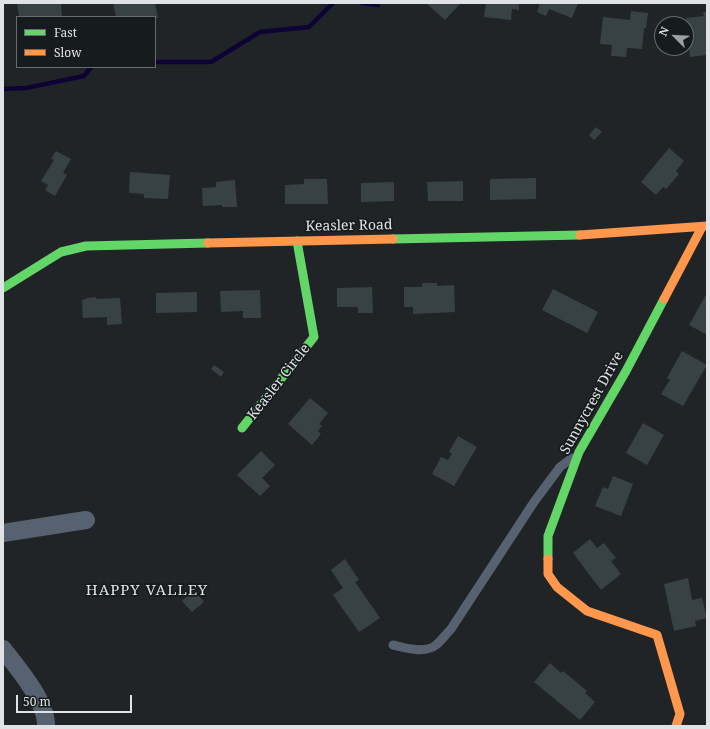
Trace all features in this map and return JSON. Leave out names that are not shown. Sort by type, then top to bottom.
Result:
[{"type":"street","name":"Keasler Road","points":[[3,288],[61,252],[86,246],[602,234],[705,227]]},
{"type":"street","name":"Sunnycrest Drive","points":[[676,726],[680,714],[657,635],[587,611],[557,586],[548,574],[548,536],[579,452],[626,371],[705,227]]},
{"type":"street","name":"Keasler Circle","points":[[242,428],[314,336],[297,241]]},
{"type":"street","points":[[3,533],[86,520]]},
{"type":"street","points":[[3,649],[25,678],[42,706],[46,717],[46,726]]},
{"type":"lane","points":[[393,645],[419,650],[428,649],[435,646],[446,635],[534,502],[560,467],[579,452]]},
{"type":"building","points":[[17,3],[61,3],[62,16],[19,16]]},
{"type":"building","points":[[113,3],[155,3],[158,18],[156,18],[156,16],[116,16]]},
{"type":"building","points":[[426,3],[461,3],[445,20]]},
{"type":"building","points":[[486,3],[519,3],[519,10],[512,9],[511,20],[484,17]]},
{"type":"building","points":[[540,3],[578,3],[572,18],[549,9],[546,16],[537,12]]},
{"type":"building","points":[[631,11],[648,13],[646,28],[644,28],[642,49],[627,48],[626,57],[611,56],[612,45],[600,44],[603,17],[630,20]]},
{"type":"building","points":[[703,12],[707,12],[707,55],[690,57],[694,56],[694,17],[704,16]]},
{"type":"building","points":[[596,127],[602,132],[594,140],[589,135]]},
{"type":"building","points":[[669,148],[684,161],[676,171],[679,174],[666,189],[663,187],[656,195],[641,182]]},
{"type":"building","points":[[56,151],[71,159],[63,173],[67,175],[55,196],[45,190],[48,185],[41,181],[54,160],[51,159]]},
{"type":"building","points":[[130,172],[170,175],[168,199],[144,198],[144,194],[129,193]]},
{"type":"building","points":[[536,178],[536,199],[490,200],[490,179]]},
{"type":"building","points":[[304,179],[327,179],[328,204],[285,204],[285,185],[304,184]]},
{"type":"building","points":[[235,180],[237,207],[222,207],[222,205],[203,206],[202,188],[216,187],[216,182]]},
{"type":"building","points":[[463,181],[463,201],[428,201],[427,182]]},
{"type":"building","points":[[394,182],[394,201],[361,202],[361,183]]},
{"type":"building","points":[[422,283],[437,283],[437,286],[454,285],[455,312],[413,314],[413,307],[404,307],[404,287],[422,287]]},
{"type":"building","points":[[372,287],[373,313],[358,313],[358,307],[337,307],[337,288]]},
{"type":"building","points":[[553,289],[598,312],[587,333],[542,310]]},
{"type":"building","points":[[260,290],[261,318],[243,318],[243,311],[221,312],[220,291]]},
{"type":"building","points":[[197,292],[197,312],[156,313],[156,293]]},
{"type":"building","points":[[707,293],[707,335],[689,325]]},
{"type":"building","points":[[96,297],[97,299],[120,298],[122,324],[107,325],[107,317],[83,318],[82,300]]},
{"type":"building","points":[[682,351],[707,365],[683,406],[661,394],[670,380],[667,378]]},
{"type":"building","points":[[214,365],[224,372],[221,377],[211,369]]},
{"type":"building","points":[[310,398],[328,413],[319,424],[322,426],[318,431],[321,434],[312,445],[288,424]]},
{"type":"building","points":[[643,423],[664,435],[647,465],[626,453]]},
{"type":"building","points":[[458,436],[477,447],[454,486],[432,474],[441,457],[448,460],[452,454],[449,452]]},
{"type":"building","points":[[261,451],[275,465],[262,478],[270,486],[260,496],[237,475]]},
{"type":"building","points":[[613,476],[633,484],[621,516],[595,506],[603,487],[608,489]]},
{"type":"building","points":[[590,539],[597,548],[604,543],[616,558],[611,561],[621,574],[601,590],[573,553]]},
{"type":"building","points":[[345,559],[359,580],[355,582],[380,618],[359,632],[333,595],[343,588],[331,570]]},
{"type":"building","points":[[688,578],[692,600],[702,598],[707,618],[695,621],[696,626],[674,631],[664,584]]},
{"type":"building","points":[[194,590],[204,602],[192,612],[182,601]]},
{"type":"building","points":[[550,663],[561,673],[563,671],[587,691],[585,693],[595,702],[580,720],[534,682]]},
{"type":"waterway","points":[[156,62],[211,62],[260,32],[309,27],[333,3]]},
{"type":"waterway","points":[[362,3],[378,5]]},
{"type":"waterway","points":[[3,89],[26,88],[84,76],[90,68]]},
{"type":"traffic: fast","points":[[393,239],[580,235]]},
{"type":"traffic: fast","points":[[242,428],[314,337],[297,241]]},
{"type":"traffic: fast","points":[[3,288],[61,252],[86,246],[208,243]]},
{"type":"traffic: fast","points":[[548,559],[548,536],[579,452],[626,371],[664,299]]},
{"type":"traffic: slow","points":[[580,235],[707,226]]},
{"type":"traffic: slow","points":[[664,299],[702,227]]},
{"type":"traffic: slow","points":[[208,243],[393,239]]},
{"type":"traffic: slow","points":[[548,559],[548,574],[557,587],[587,611],[657,635],[680,714],[676,726]]},
{"type":"district","name":"HAPPY VALLEY","points":[[147,591]]}]
